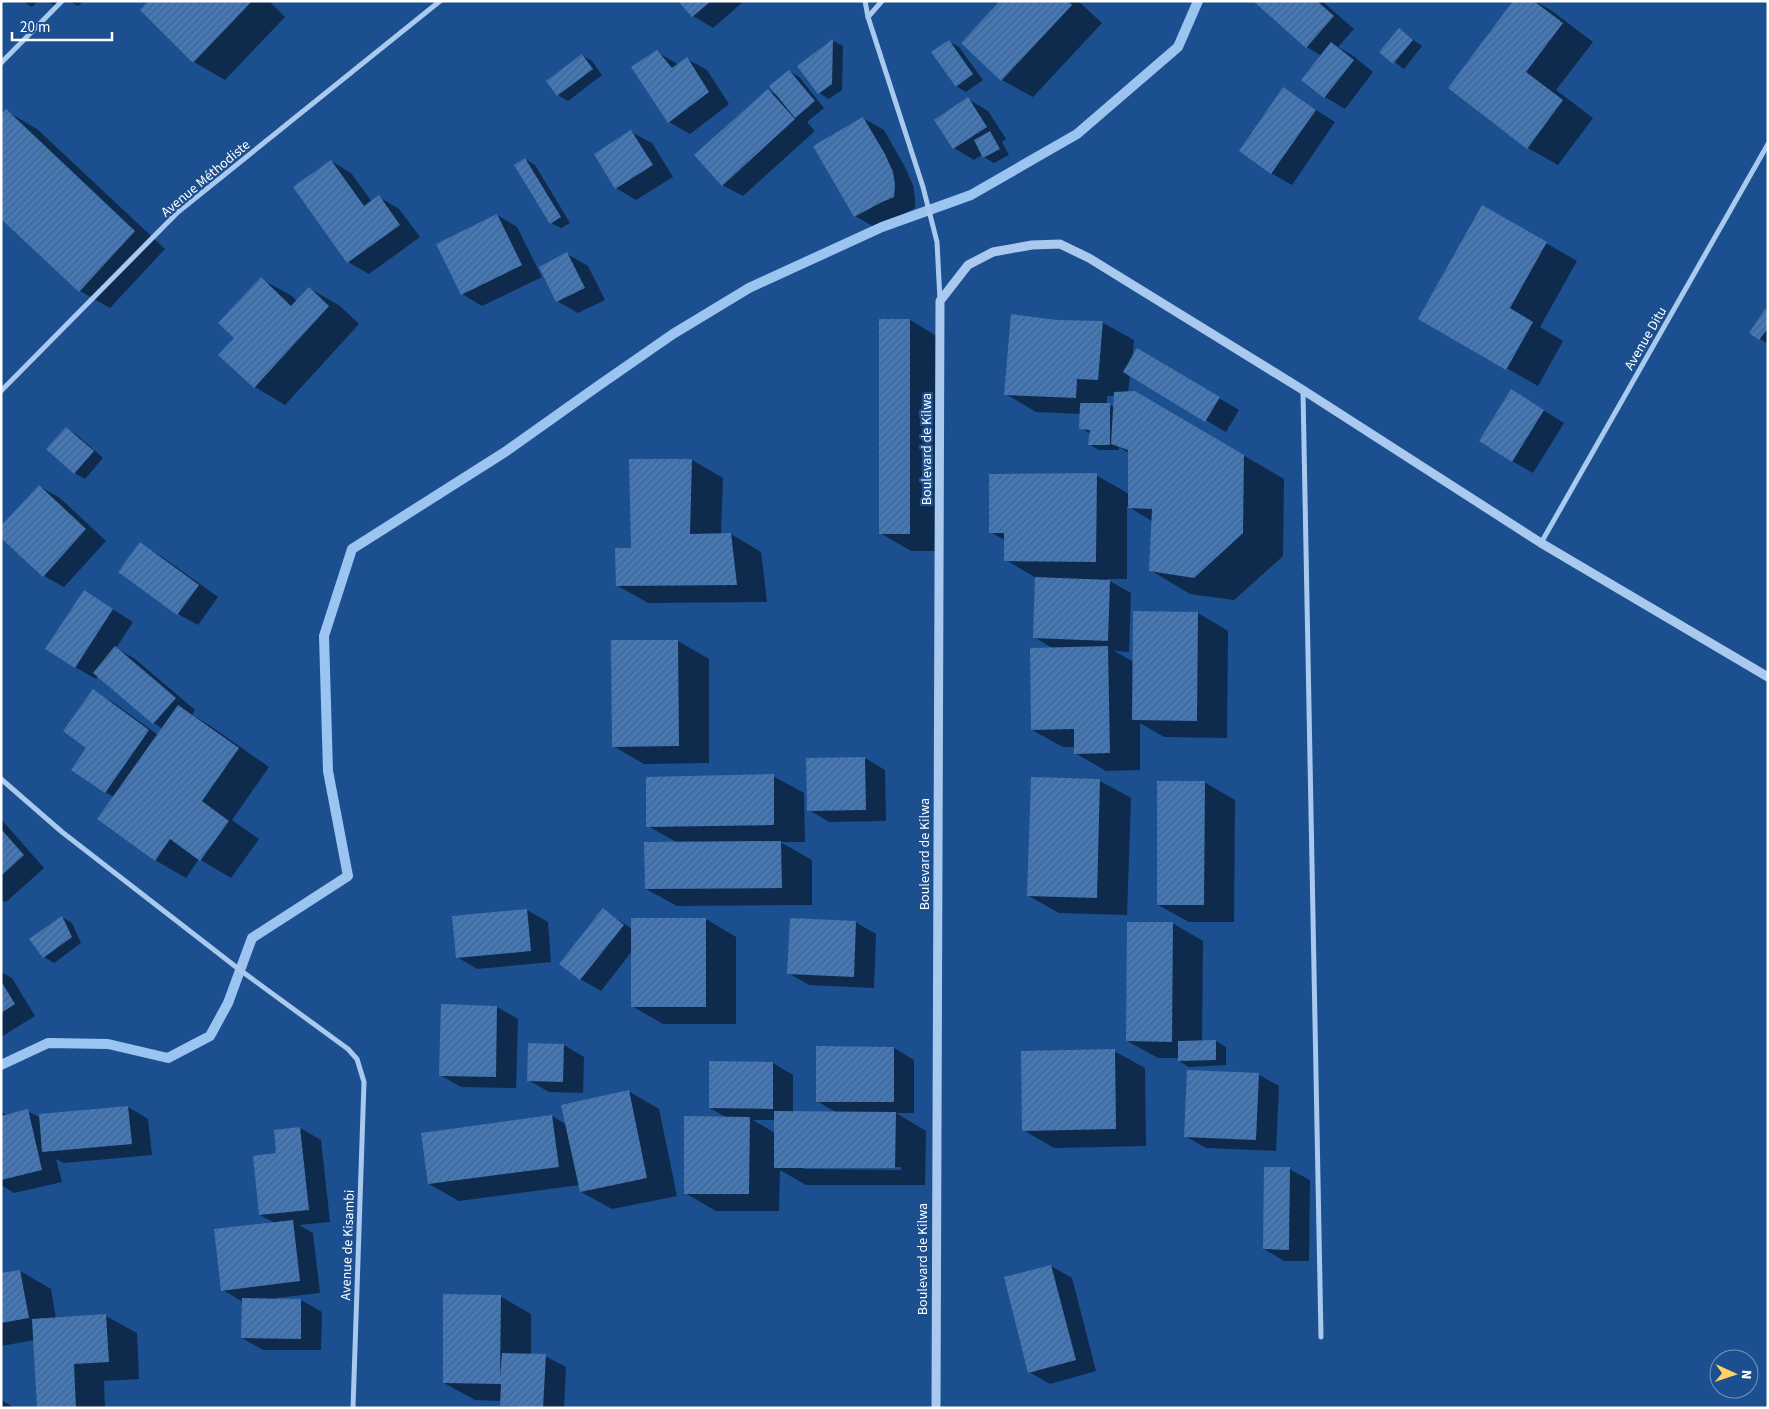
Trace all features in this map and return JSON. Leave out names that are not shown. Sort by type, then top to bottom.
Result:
[{"type":"street","points":[[1,63],[62,1]]},
{"type":"street","name":"Avenue Méthodiste","points":[[1,391],[178,212],[440,1]]},
{"type":"street","points":[[865,1],[868,17],[923,187],[937,242],[940,301]]},
{"type":"street","points":[[868,17],[882,1]]},
{"type":"street","name":"Avenue Ditu","points":[[1541,543],[1768,144]]},
{"type":"street","points":[[940,301],[968,265],[993,252],[1032,245],[1060,244],[1089,258],[1303,390],[1541,543],[1768,677]]},
{"type":"street","name":"Boulevard de Kilwa","points":[[936,1408],[940,301]]},
{"type":"street","points":[[1303,390],[1320,1337]]},
{"type":"street","name":"Avenue de Kisambi","points":[[1,779],[62,832],[224,958],[348,1049],[357,1059],[364,1082],[353,1408]]},
{"type":"building","points":[[148,1],[252,1],[193,63],[140,10]]},
{"type":"building","points":[[678,1],[711,1],[692,17]]},
{"type":"building","points":[[1000,1],[1068,1],[1072,5],[1001,81],[961,43]]},
{"type":"building","points":[[1253,1],[1317,1],[1334,16],[1306,48]]},
{"type":"building","points":[[1513,1],[1534,1],[1563,23],[1526,72],[1563,100],[1527,149],[1448,88]]},
{"type":"building","points":[[1399,28],[1413,40],[1393,64],[1379,52]]},
{"type":"building","points":[[833,39],[832,84],[818,94],[797,66]]},
{"type":"building","points":[[949,40],[973,74],[956,87],[931,52]]},
{"type":"building","points":[[1331,42],[1354,60],[1324,98],[1301,80]]},
{"type":"building","points":[[657,50],[672,68],[687,57],[709,92],[668,123],[631,67]]},
{"type":"building","points":[[582,54],[593,69],[557,96],[546,81]]},
{"type":"building","points":[[789,70],[815,101],[795,118],[769,86]]},
{"type":"building","points":[[1283,87],[1316,110],[1271,174],[1239,151]]},
{"type":"building","points":[[768,89],[795,119],[722,186],[694,155]]},
{"type":"building","points":[[968,97],[987,127],[953,149],[934,120]]},
{"type":"building","points":[[6,109],[135,231],[79,292],[1,219],[1,114]]},
{"type":"building","points":[[863,117],[885,154],[893,172],[894,197],[854,217],[813,146]]},
{"type":"building","points":[[631,130],[653,165],[615,189],[594,154]]},
{"type":"building","points":[[990,131],[1000,149],[983,158],[974,140]]},
{"type":"building","points":[[525,158],[561,217],[550,224],[514,165]]},
{"type":"building","points":[[331,160],[364,206],[379,195],[400,225],[347,263],[293,187]]},
{"type":"building","points":[[1482,205],[1547,242],[1510,308],[1533,322],[1506,370],[1418,319]]},
{"type":"building","points":[[497,214],[522,265],[461,295],[436,244]]},
{"type":"building","points":[[567,252],[585,288],[556,302],[539,267]]},
{"type":"building","points":[[261,277],[291,306],[309,287],[329,306],[254,388],[218,355],[234,338],[218,323]]},
{"type":"building","points":[[1765,309],[1768,311],[1768,328],[1759,340],[1749,333]]},
{"type":"building","points":[[1011,314],[1057,320],[1103,321],[1098,380],[1077,379],[1076,398],[1004,395]]},
{"type":"building","points":[[879,319],[910,319],[910,534],[879,534]]},
{"type":"building","points":[[1137,348],[1220,397],[1205,422],[1123,372]]},
{"type":"building","points":[[1511,389],[1544,410],[1512,462],[1479,441]]},
{"type":"building","points":[[1135,391],[1244,455],[1243,533],[1194,578],[1149,571],[1152,509],[1128,508],[1128,450],[1111,444],[1114,392]]},
{"type":"building","points":[[1080,403],[1110,403],[1110,445],[1088,445],[1090,430],[1079,429]]},
{"type":"building","points":[[66,427],[94,451],[74,474],[46,449]]},
{"type":"building","points":[[629,459],[692,459],[690,534],[731,533],[737,585],[616,586],[615,548],[631,548]]},
{"type":"building","points":[[1097,473],[1096,562],[1004,561],[1004,533],[989,533],[989,474]]},
{"type":"building","points":[[39,485],[86,529],[43,577],[1,538],[1,526]]},
{"type":"building","points":[[140,542],[199,585],[177,615],[118,572]]},
{"type":"building","points":[[1035,577],[1110,580],[1108,641],[1033,638]]},
{"type":"building","points":[[84,590],[113,609],[75,668],[45,649]]},
{"type":"building","points":[[1133,611],[1198,612],[1197,721],[1132,720]]},
{"type":"building","points":[[611,640],[678,640],[679,746],[612,747]]},
{"type":"building","points":[[115,646],[176,698],[153,724],[93,673]]},
{"type":"building","points":[[1108,646],[1110,753],[1074,754],[1074,729],[1031,730],[1030,648]]},
{"type":"building","points":[[93,689],[149,730],[105,793],[71,770],[86,748],[63,731]]},
{"type":"building","points":[[178,705],[239,748],[202,801],[229,821],[200,861],[170,839],[155,861],[97,819]]},
{"type":"building","points":[[865,757],[866,810],[807,811],[806,758]]},
{"type":"building","points":[[774,774],[774,825],[646,827],[646,777]]},
{"type":"building","points":[[1031,777],[1100,779],[1097,898],[1027,896]]},
{"type":"building","points":[[1157,781],[1205,781],[1204,905],[1157,905]]},
{"type":"building","points":[[1,829],[24,855],[1,876]]},
{"type":"building","points":[[781,841],[782,888],[645,889],[644,842]]},
{"type":"building","points":[[603,908],[624,925],[580,980],[559,964]]},
{"type":"building","points":[[527,909],[531,951],[456,958],[452,916]]},
{"type":"building","points":[[62,916],[72,937],[43,958],[29,939]]},
{"type":"building","points":[[631,918],[706,918],[706,1007],[631,1007]]},
{"type":"building","points":[[790,918],[856,921],[854,977],[787,974]]},
{"type":"building","points":[[1127,922],[1173,922],[1172,1042],[1126,1041]]},
{"type":"building","points":[[1,981],[15,1004],[1,1013]]},
{"type":"building","points":[[441,1004],[497,1006],[496,1077],[439,1076]]},
{"type":"building","points":[[1216,1040],[1216,1060],[1178,1061],[1178,1041]]},
{"type":"building","points":[[528,1043],[564,1044],[563,1082],[527,1081]]},
{"type":"building","points":[[816,1046],[894,1047],[894,1102],[816,1102]]},
{"type":"building","points":[[1115,1049],[1116,1129],[1022,1131],[1021,1051]]},
{"type":"building","points":[[709,1061],[773,1062],[773,1109],[709,1108]]},
{"type":"building","points":[[1187,1070],[1259,1073],[1256,1140],[1184,1137]]},
{"type":"building","points":[[629,1090],[647,1178],[580,1192],[561,1105]]},
{"type":"building","points":[[128,1106],[132,1144],[42,1152],[39,1114]]},
{"type":"building","points":[[28,1109],[42,1170],[1,1180],[1,1116]]},
{"type":"building","points":[[774,1111],[896,1112],[895,1168],[774,1168]]},
{"type":"building","points":[[552,1115],[559,1167],[428,1184],[421,1133]]},
{"type":"building","points":[[684,1116],[750,1117],[749,1194],[684,1194]]},
{"type":"building","points":[[300,1127],[309,1210],[259,1215],[253,1156],[276,1153],[274,1130]]},
{"type":"building","points":[[1264,1167],[1290,1167],[1289,1250],[1263,1249]]},
{"type":"building","points":[[293,1220],[300,1281],[221,1291],[214,1229]]},
{"type":"building","points":[[1051,1265],[1076,1360],[1028,1373],[1004,1277]]},
{"type":"building","points":[[20,1270],[29,1318],[1,1323],[1,1273]]},
{"type":"building","points":[[443,1294],[501,1295],[500,1378],[502,1353],[546,1354],[543,1408],[500,1406],[501,1384],[443,1383]]},
{"type":"building","points":[[242,1298],[301,1299],[301,1339],[241,1338]]},
{"type":"building","points":[[106,1314],[109,1362],[74,1364],[76,1408],[37,1408],[32,1319]]},
{"type":"waterway","points":[[1,1065],[48,1043],[108,1044],[168,1058],[210,1036],[228,1003],[252,938],[348,876],[328,771],[324,636],[352,549],[505,452],[673,334],[749,288],[882,227],[971,195],[1077,134],[1178,47],[1198,1]]}]
